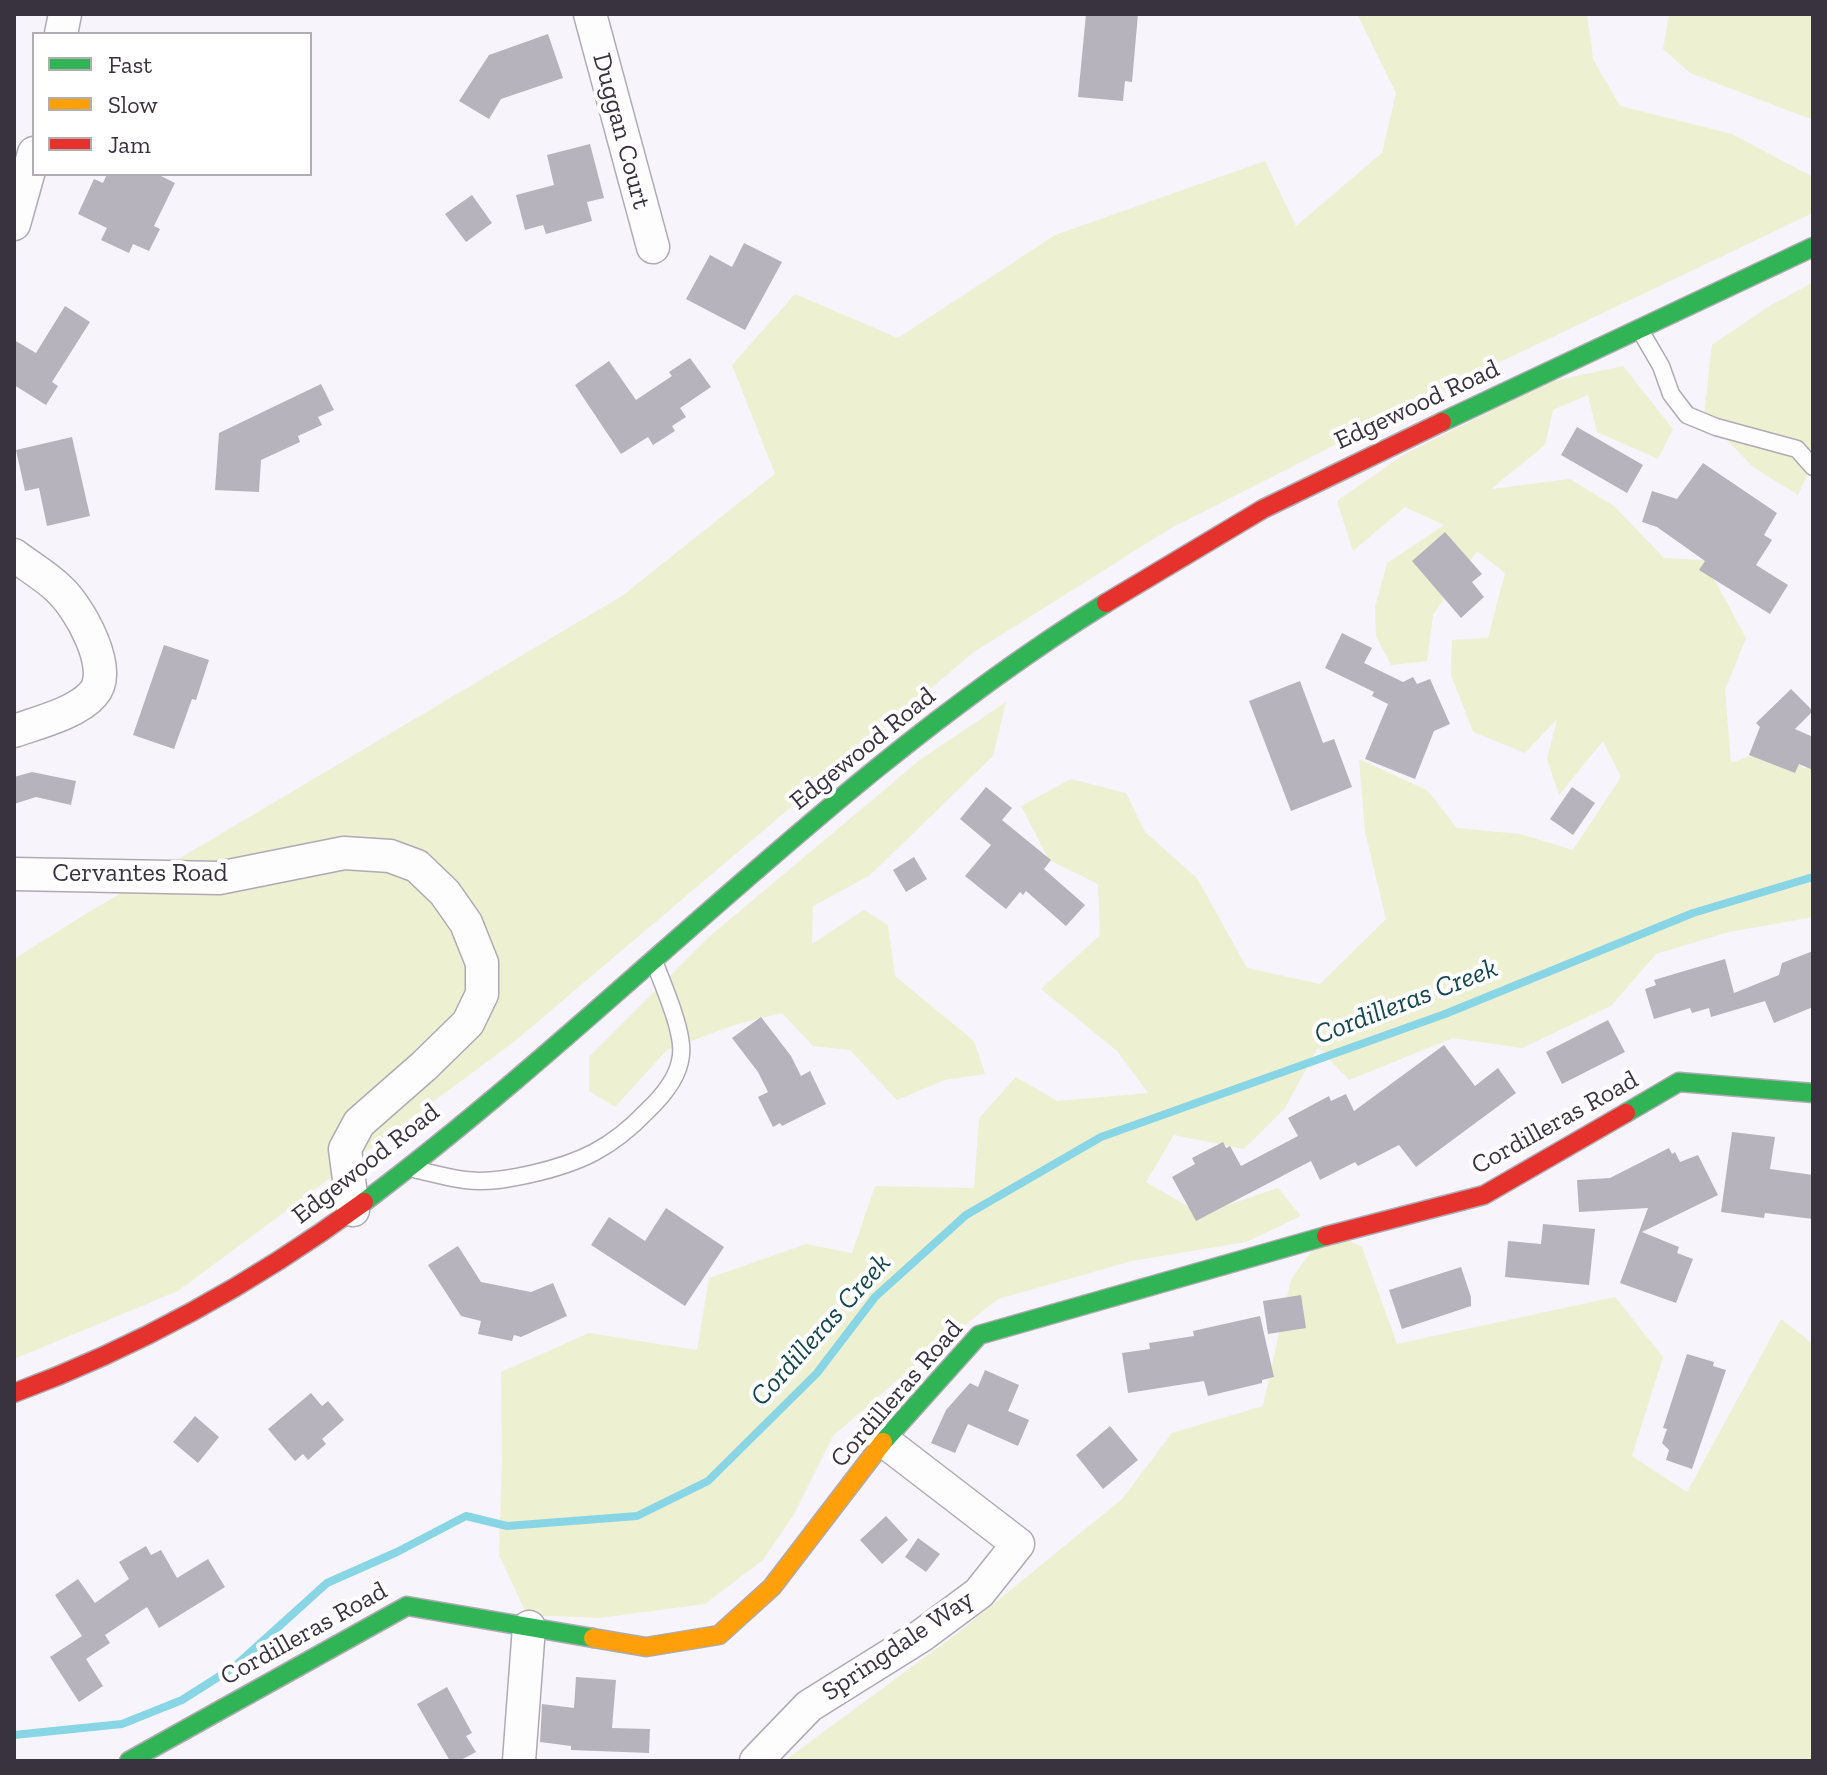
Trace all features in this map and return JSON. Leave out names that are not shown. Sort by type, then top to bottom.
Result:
[{"type":"main road","name":"Edgewood Road","points":[[14,1393],[112,1354],[175,1323],[258,1275],[353,1210],[407,1168],[921,733],[1025,656],[1123,591],[1194,548],[1337,472],[1813,247]]},
{"type":"main road","name":"Cordilleras Road","points":[[129,1761],[407,1606],[646,1647],[719,1635],[772,1587],[884,1441],[979,1335],[1275,1249],[1484,1195],[1679,1082],[1813,1093]]},
{"type":"street","name":"Duggan Court","points":[[590,14],[653,247]]},
{"type":"street","points":[[14,224],[32,160]]},
{"type":"street","points":[[14,555],[58,588],[78,610],[99,663],[100,683],[92,696],[62,714],[14,731]]},
{"type":"street","name":"Cervantes Road","points":[[14,874],[219,878],[344,853],[390,856],[417,866],[445,893],[466,923],[482,963],[482,994],[468,1023],[359,1123],[345,1149],[353,1210]]},
{"type":"street","name":"Springdale Way","points":[[756,1761],[809,1706],[921,1636],[979,1593],[1018,1544],[884,1441]]},
{"type":"street","points":[[519,1761],[529,1627]]},
{"type":"lane","points":[[1640,329],[1661,366],[1671,394],[1687,415],[1716,427],[1797,449],[1813,467]]},
{"type":"lane","points":[[407,1168],[465,1180],[502,1181],[585,1159],[631,1127],[667,1091],[682,1053],[669,1000],[653,960]]},
{"type":"green space","points":[[1357,14],[1587,14],[1593,59],[1620,106],[1732,134],[1813,177],[1813,213],[1483,370],[1171,528],[974,652],[515,1041],[178,1291],[14,1359],[14,959],[622,596],[775,474],[732,365],[795,294],[898,338],[1055,235],[1265,161],[1296,226],[1382,153],[1396,93]]},
{"type":"green space","points":[[1669,14],[1813,14],[1813,120],[1690,73],[1663,49]]},
{"type":"green space","points":[[1813,282],[1813,463],[1798,495],[1753,467],[1704,416],[1712,345],[1768,307]]},
{"type":"green space","points":[[1623,366],[1673,429],[1658,459],[1597,432],[1588,395],[1553,410],[1545,445],[1491,489],[1570,479],[1614,506],[1664,558],[1704,560],[1746,638],[1725,690],[1731,763],[1773,748],[1804,768],[1813,767],[1813,917],[1729,932],[1656,954],[1611,1006],[1522,1048],[1453,1038],[1349,1080],[1318,1047],[1285,1108],[1244,1149],[1174,1135],[1146,1182],[1201,1214],[1278,1188],[1301,1216],[1246,1242],[1132,1261],[998,1299],[833,1436],[793,1516],[763,1560],[705,1604],[599,1618],[527,1615],[499,1555],[501,1372],[589,1333],[697,1350],[709,1278],[806,1244],[852,1253],[875,1186],[974,1188],[979,1118],[1016,1077],[1057,1101],[1148,1093],[1117,1051],[1041,989],[1100,935],[1098,884],[1049,860],[1021,806],[1071,779],[1126,793],[1145,832],[1197,878],[1247,968],[1320,984],[1386,919],[1365,832],[1359,759],[1427,790],[1457,828],[1520,834],[1573,850],[1621,777],[1603,741],[1559,795],[1547,759],[1557,719],[1525,753],[1473,732],[1451,675],[1452,640],[1488,638],[1505,573],[1477,551],[1433,615],[1427,661],[1391,665],[1376,636],[1375,607],[1387,563],[1444,525],[1405,507],[1353,551],[1337,501],[1403,455],[1549,382]]},
{"type":"green space","points":[[1006,702],[993,756],[869,876],[813,906],[812,944],[864,910],[888,925],[895,976],[974,1041],[985,1074],[945,1080],[897,1100],[850,1050],[813,1046],[782,1013],[734,1025],[667,1050],[615,1107],[589,1091],[589,1057],[710,936],[921,759]]},
{"type":"green space","points":[[1327,1230],[1362,1247],[1397,1344],[1615,1297],[1663,1357],[1632,1456],[1687,1492],[1781,1319],[1813,1344],[1813,1761],[784,1761],[959,1632],[1122,1499],[1172,1433],[1263,1406],[1291,1279]]},
{"type":"building","points":[[1086,14],[1138,14],[1132,82],[1125,81],[1123,101],[1078,97]]},
{"type":"building","points":[[548,34],[563,78],[501,99],[489,119],[459,101],[489,55]]},
{"type":"building","points":[[590,144],[604,198],[587,202],[592,221],[546,234],[543,225],[525,230],[516,195],[554,185],[547,155]]},
{"type":"building","points":[[106,176],[161,176],[175,183],[154,226],[160,229],[149,251],[133,244],[129,253],[101,240],[107,228],[78,214],[94,179],[103,183]]},
{"type":"building","points":[[472,195],[492,223],[466,242],[445,214]]},
{"type":"building","points":[[744,243],[782,262],[745,330],[686,299],[710,255],[732,267]]},
{"type":"building","points":[[65,306],[90,322],[52,382],[58,386],[46,405],[14,385],[14,340],[36,353]]},
{"type":"building","points":[[690,358],[711,387],[680,408],[686,417],[672,426],[675,431],[653,445],[648,437],[621,454],[575,385],[609,361],[636,400],[672,376],[669,372]]},
{"type":"building","points":[[321,384],[334,410],[318,417],[322,425],[298,436],[300,442],[261,460],[259,492],[215,490],[219,433]]},
{"type":"building","points":[[1577,427],[1643,465],[1627,493],[1561,455]]},
{"type":"building","points":[[72,437],[90,516],[47,526],[39,488],[25,491],[16,450]]},
{"type":"building","points":[[1703,463],[1777,513],[1764,535],[1772,540],[1756,565],[1788,585],[1770,614],[1699,570],[1705,561],[1657,527],[1642,522],[1652,491],[1677,499]]},
{"type":"building","points":[[1445,532],[1482,574],[1472,582],[1484,597],[1461,618],[1412,561]]},
{"type":"building","points":[[1342,633],[1372,648],[1364,663],[1403,682],[1413,677],[1417,684],[1430,679],[1450,724],[1434,731],[1415,779],[1365,759],[1388,704],[1372,696],[1374,692],[1325,668]]},
{"type":"building","points":[[164,645],[209,660],[196,700],[192,699],[174,749],[133,735]]},
{"type":"building","points":[[1300,681],[1323,743],[1334,739],[1352,787],[1291,811],[1249,701]]},
{"type":"building","points":[[1791,689],[1813,711],[1795,729],[1813,737],[1813,770],[1799,764],[1795,773],[1749,755],[1760,727],[1756,723]]},
{"type":"building","points":[[32,772],[76,781],[71,805],[36,797],[14,804],[14,777]]},
{"type":"building","points":[[986,787],[1012,808],[1002,820],[1051,860],[1044,869],[1085,905],[1066,926],[1026,891],[1023,895],[1020,892],[1006,909],[965,876],[991,845],[960,819]]},
{"type":"building","points":[[1572,787],[1595,803],[1573,835],[1550,819]]},
{"type":"building","points":[[914,857],[927,879],[906,892],[893,870]]},
{"type":"building","points":[[1813,951],[1813,1007],[1774,1023],[1765,1001],[1711,1017],[1709,1008],[1692,1013],[1690,1008],[1654,1019],[1645,989],[1656,985],[1654,980],[1725,959],[1734,993],[1779,975],[1782,963]]},
{"type":"building","points":[[761,1017],[791,1056],[801,1076],[810,1071],[826,1104],[782,1126],[780,1123],[773,1127],[758,1097],[768,1092],[758,1072],[732,1038]]},
{"type":"building","points":[[1608,1020],[1625,1052],[1562,1084],[1546,1052]]},
{"type":"building","points":[[1444,1045],[1475,1086],[1498,1068],[1516,1093],[1416,1167],[1399,1145],[1358,1166],[1355,1162],[1320,1180],[1311,1161],[1196,1221],[1172,1177],[1195,1164],[1192,1158],[1223,1142],[1226,1148],[1230,1146],[1241,1166],[1298,1136],[1288,1118],[1329,1096],[1331,1101],[1346,1094],[1354,1111]]},
{"type":"building","points":[[1732,1132],[1775,1137],[1770,1169],[1813,1175],[1813,1219],[1765,1213],[1764,1218],[1721,1212]]},
{"type":"building","points":[[1669,1148],[1680,1162],[1698,1155],[1718,1195],[1642,1232],[1679,1247],[1677,1253],[1693,1259],[1676,1303],[1620,1283],[1648,1208],[1579,1212],[1577,1180],[1610,1178]]},
{"type":"building","points":[[666,1208],[724,1247],[685,1306],[591,1245],[609,1217],[645,1241]]},
{"type":"building","points":[[1543,1224],[1595,1229],[1589,1285],[1505,1277],[1508,1241],[1541,1244]]},
{"type":"building","points":[[458,1246],[481,1282],[531,1292],[553,1283],[567,1316],[521,1337],[514,1335],[512,1341],[478,1334],[481,1321],[461,1316],[428,1265]]},
{"type":"building","points":[[1461,1267],[1471,1306],[1402,1329],[1389,1290]]},
{"type":"building","points":[[1301,1295],[1306,1328],[1268,1334],[1263,1301]]},
{"type":"building","points":[[1260,1316],[1274,1377],[1262,1380],[1262,1383],[1208,1396],[1204,1381],[1128,1393],[1122,1353],[1150,1349],[1149,1343],[1194,1336],[1193,1331]]},
{"type":"building","points":[[1687,1354],[1714,1362],[1713,1366],[1726,1370],[1692,1469],[1666,1460],[1669,1450],[1662,1443],[1667,1429],[1663,1428]]},
{"type":"building","points":[[985,1370],[1019,1385],[1008,1411],[1029,1420],[1018,1446],[968,1424],[955,1453],[931,1443],[946,1410],[970,1383],[978,1387]]},
{"type":"building","points":[[311,1393],[322,1406],[328,1401],[344,1420],[322,1439],[326,1444],[308,1460],[303,1454],[295,1461],[268,1429]]},
{"type":"building","points":[[195,1416],[219,1437],[198,1463],[173,1442]]},
{"type":"building","points":[[1110,1426],[1138,1460],[1103,1489],[1076,1455]]},
{"type":"building","points":[[886,1516],[908,1540],[882,1564],[860,1540]]},
{"type":"building","points":[[918,1538],[940,1554],[926,1572],[905,1557]]},
{"type":"building","points":[[146,1546],[151,1555],[161,1550],[177,1578],[208,1559],[225,1587],[159,1628],[147,1607],[105,1635],[110,1643],[86,1659],[103,1686],[79,1702],[50,1657],[82,1636],[55,1595],[78,1579],[95,1603],[129,1579],[119,1562]]},
{"type":"building","points":[[576,1677],[616,1680],[612,1728],[650,1729],[649,1753],[571,1750],[571,1746],[540,1742],[542,1704],[574,1708]]},
{"type":"building","points":[[447,1687],[472,1733],[466,1736],[476,1752],[459,1761],[450,1761],[417,1704]]},
{"type":"waterway","name":"Cordilleras Creek","points":[[14,1735],[122,1724],[182,1700],[234,1667],[327,1583],[397,1552],[466,1516],[507,1526],[637,1516],[708,1481],[817,1373],[875,1297],[966,1215],[1101,1137],[1445,1014],[1693,913],[1813,877]]},
{"type":"traffic: fast","points":[[1442,422],[1813,247]]},
{"type":"traffic: fast","points":[[364,1202],[458,1128],[819,816],[911,741],[1007,669],[1106,603]]},
{"type":"traffic: fast","points":[[1626,1113],[1679,1082],[1813,1093]]},
{"type":"traffic: fast","points":[[883,1442],[979,1335],[1326,1236]]},
{"type":"traffic: fast","points":[[129,1761],[407,1606],[593,1638]]},
{"type":"traffic: slow","points":[[593,1638],[646,1647],[719,1635],[772,1587],[883,1442]]},
{"type":"traffic: jam","points":[[1106,603],[1263,509],[1442,422]]},
{"type":"traffic: jam","points":[[1326,1236],[1484,1195],[1626,1113]]},
{"type":"traffic: jam","points":[[14,1393],[107,1355],[196,1310],[281,1259],[364,1202]]}]
